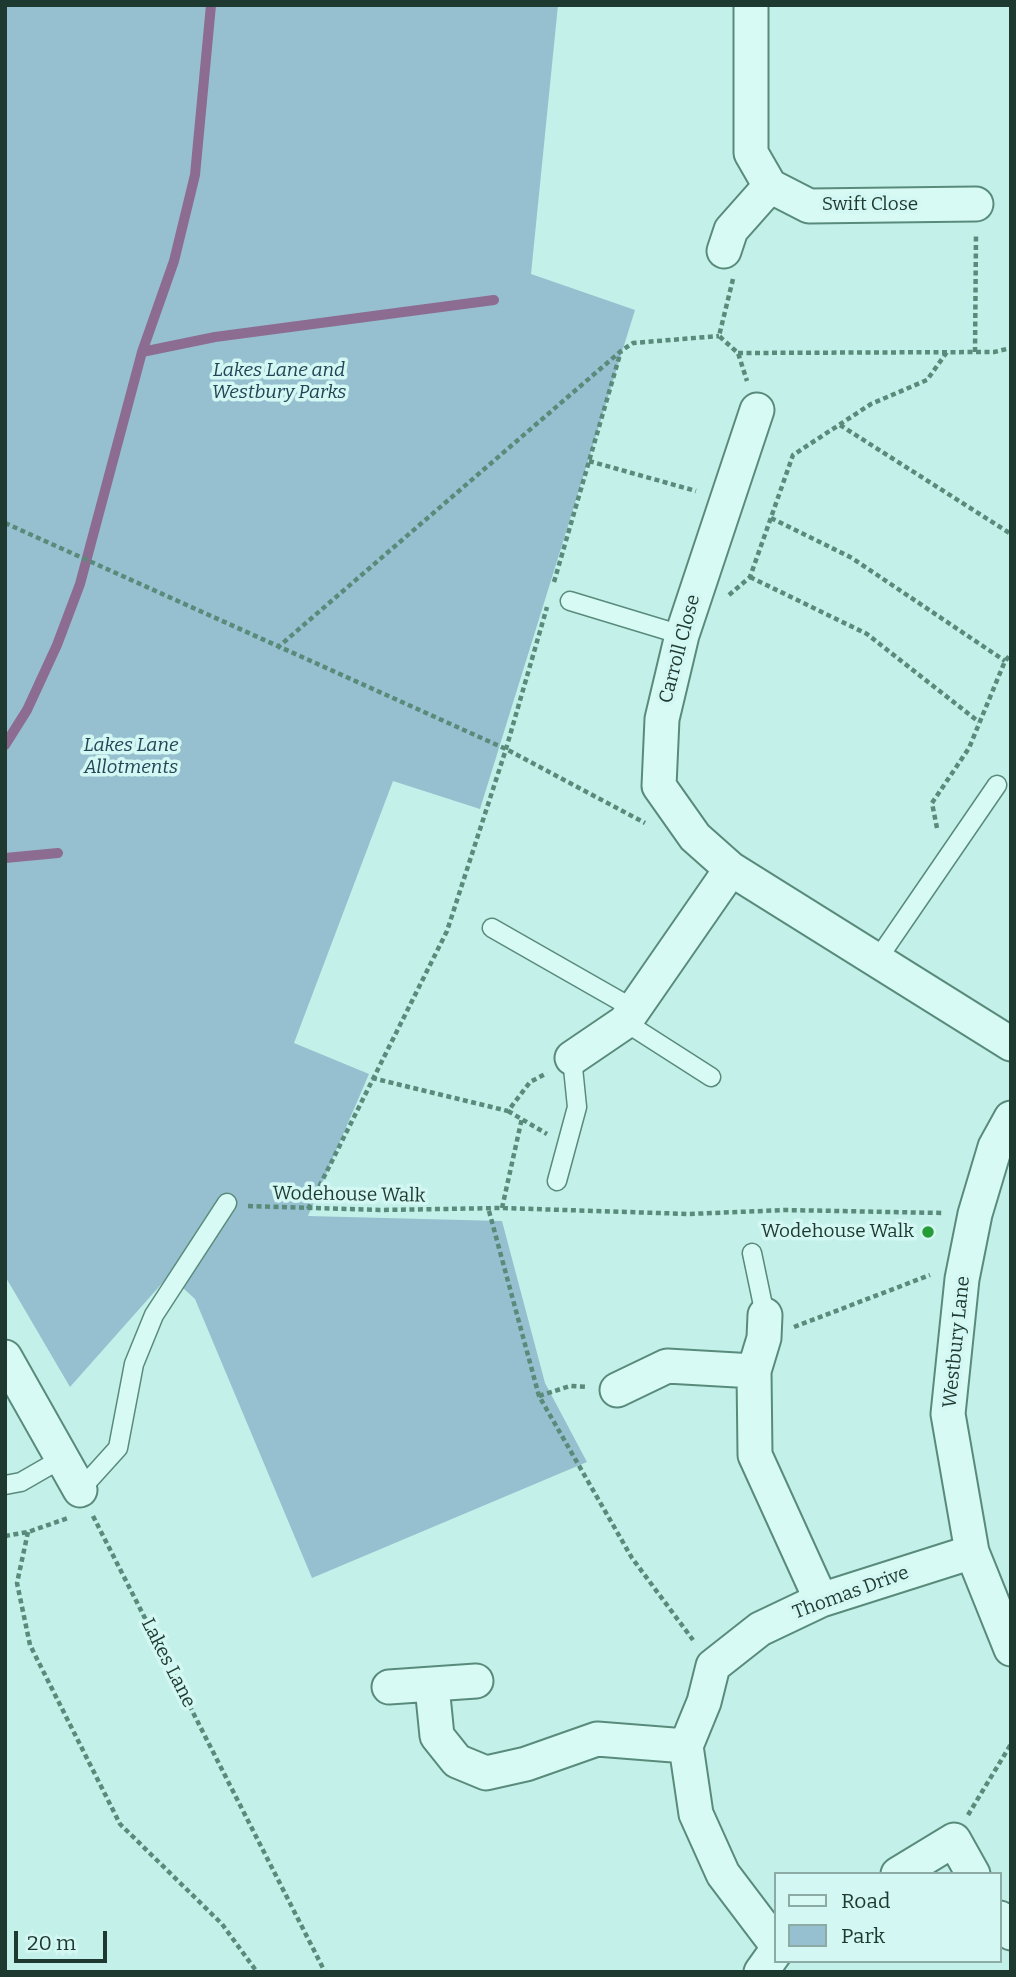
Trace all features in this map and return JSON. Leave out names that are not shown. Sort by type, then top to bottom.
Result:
[{"type":"street","points":[[724,251],[731,230],[770,186],[751,153],[751,5]]},
{"type":"street","name":"Swift Close","points":[[770,186],[809,206],[976,204]]},
{"type":"street","name":"Carroll Close","points":[[757,410],[682,635],[662,719],[659,786],[695,837],[731,869],[1011,1044]]},
{"type":"street","points":[[572,1058],[630,1015],[731,869]]},
{"type":"street","name":"Westbury Lane","points":[[1011,1118],[995,1147],[975,1214],[962,1279],[948,1414],[972,1552],[1011,1649]]},
{"type":"street","points":[[764,1327],[754,1371],[755,1455],[821,1600]]},
{"type":"street","points":[[5,1357],[85,1500]]},
{"type":"street","points":[[617,1390],[667,1366],[754,1371]]},
{"type":"street","name":"Thomas Drive","points":[[713,1666],[760,1629],[821,1600],[972,1552]]},
{"type":"street","points":[[713,1666],[704,1702],[687,1746],[696,1814],[723,1874],[774,1941]]},
{"type":"street","points":[[389,1687],[476,1681]]},
{"type":"street","points":[[432,1686],[437,1736],[457,1761],[486,1773],[526,1764],[597,1739],[687,1746]]},
{"type":"street","points":[[901,1872],[954,1840],[971,1872]]},
{"type":"street","points":[[761,1972],[774,1954]]},
{"type":"lane","points":[[570,601],[682,635]]},
{"type":"lane","points":[[877,960],[997,785]]},
{"type":"lane","points":[[492,928],[630,1015],[711,1077]]},
{"type":"lane","points":[[557,1181],[577,1107],[572,1058]]},
{"type":"lane","points":[[85,1500],[118,1448],[134,1364],[154,1315],[227,1203]]},
{"type":"lane","points":[[752,1253],[764,1327]]},
{"type":"lane","points":[[5,1485],[21,1482],[61,1459]]},
{"type":"path","points":[[975,352],[976,204]]},
{"type":"path","points":[[719,336],[736,268],[724,251]]},
{"type":"path","points":[[277,648],[633,343],[719,336],[738,353],[757,410]]},
{"type":"path","points":[[738,353],[975,352],[1011,348]]},
{"type":"path","points":[[551,592],[621,351]]},
{"type":"path","points":[[696,589],[727,597],[750,577],[793,455],[871,404],[927,380],[947,352]]},
{"type":"path","points":[[840,425],[1011,534]]},
{"type":"path","points":[[589,461],[727,500]]},
{"type":"path","points":[[771,517],[852,558],[1005,661]]},
{"type":"path","points":[[5,523],[506,749],[666,834],[695,837]]},
{"type":"path","points":[[750,577],[867,634],[979,722]]},
{"type":"path","points":[[308,1209],[447,931],[506,749],[547,605]]},
{"type":"path","points":[[930,839],[937,828],[932,803],[969,748],[1005,661],[1011,654]]},
{"type":"path","points":[[509,1111],[530,1082],[572,1058]]},
{"type":"path","points":[[372,1078],[509,1111],[566,1146]]},
{"type":"path","points":[[502,1208],[522,1118]]},
{"type":"path","name":"Wodehouse Walk","points":[[227,1203],[266,1209],[502,1208],[689,1214],[785,1210],[975,1214]]},
{"type":"path","points":[[489,1210],[539,1396],[632,1558],[713,1666]]},
{"type":"path","points":[[764,1327],[967,1261]]},
{"type":"path","points":[[539,1396],[570,1386],[617,1390]]},
{"type":"path","points":[[5,1536],[29,1532],[85,1500]]},
{"type":"path","name":"Lakes Lane","points":[[85,1500],[325,1972]]},
{"type":"path","points":[[29,1532],[18,1583],[30,1645],[120,1824],[222,1924],[257,1972]]},
{"type":"path","points":[[954,1840],[1011,1744]]},
{"type":"green space","name":"Lakes Lane and Westbury Parks","points":[[5,5],[558,5],[531,274],[635,310],[480,809],[393,781],[294,1043],[369,1074],[308,1216],[502,1221],[545,1383],[587,1462],[312,1578],[195,1299],[183,1288],[181,1262],[70,1387],[5,1276]]},
{"type":"waterway","points":[[5,745],[27,710],[57,645],[80,584],[142,352],[174,261],[195,175],[211,5]]},
{"type":"waterway","points":[[142,352],[215,337],[494,300]]},
{"type":"waterway","points":[[5,858],[58,853]]},
{"type":"place","name":"Wodehouse Walk","points":[[928,1232]]},
{"type":"park label","name":"Lakes Lane Allotments","points":[[131,757]]}]
